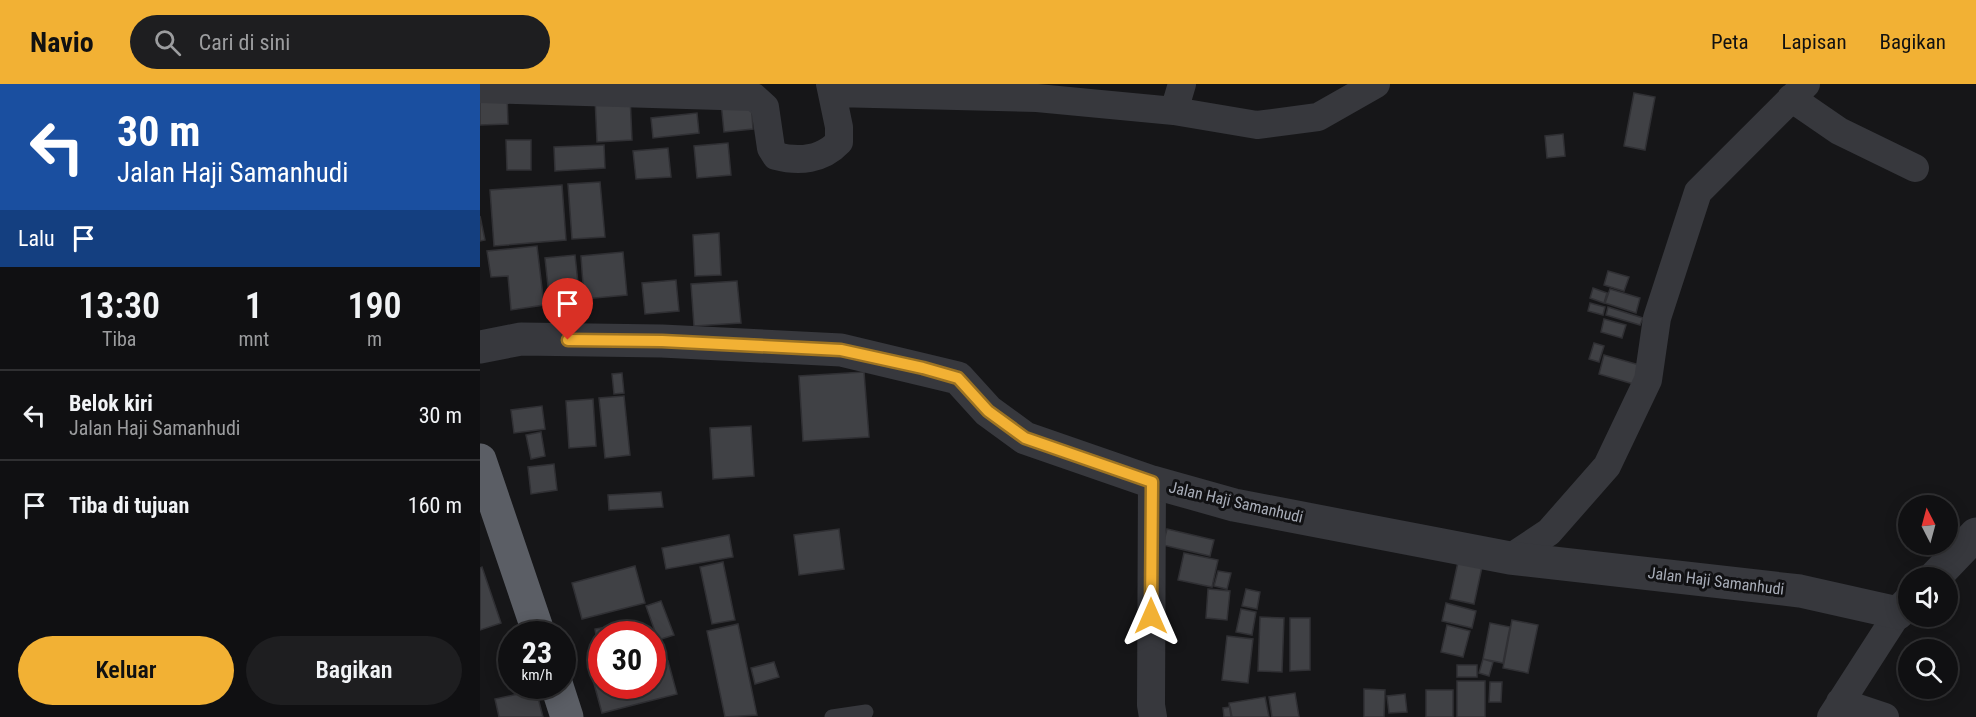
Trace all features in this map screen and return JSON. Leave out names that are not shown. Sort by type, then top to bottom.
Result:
[{"type":"highway","points":[[480,460],[535,621]]},
{"type":"highway","points":[[561,699],[567,717]]},
{"type":"street","points":[[1174,111],[1182,84]]},
{"type":"street","points":[[480,89],[754,98],[765,106],[771,148],[776,156],[800,159],[822,156],[839,142],[831,89],[1037,98],[1174,111],[1257,125],[1318,117],[1376,84]]},
{"type":"street","points":[[1510,558],[1549,531],[1607,466],[1648,380],[1657,318],[1698,192],[1799,91],[1839,131],[1915,168]]},
{"type":"street","name":"Jalan Haji Samanhudi","points":[[480,347],[521,339],[662,341],[841,350],[958,378],[988,411],[1025,438],[1152,482],[1234,505],[1510,558],[1800,591],[1898,607]]},
{"type":"street","points":[[1152,482],[1153,717]]},
{"type":"street","points":[[1945,567],[1975,536]]},
{"type":"street","points":[[1885,717],[1835,709],[1898,615]]},
{"type":"lane","points":[[832,717],[866,712]]},
{"type":"building","points":[[507,93],[508,124],[480,125],[480,94]]},
{"type":"building","points":[[1634,93],[1655,97],[1645,150],[1624,146]]},
{"type":"building","points":[[630,96],[632,140],[597,142],[595,98]]},
{"type":"building","points":[[751,100],[753,129],[724,132],[721,102]]},
{"type":"building","points":[[697,113],[699,133],[653,138],[651,118]]},
{"type":"building","points":[[1563,134],[1565,156],[1547,158],[1545,136]]},
{"type":"building","points":[[506,140],[531,140],[531,170],[507,170]]},
{"type":"building","points":[[728,143],[731,175],[697,178],[694,146]]},
{"type":"building","points":[[604,145],[605,168],[555,171],[554,147]]},
{"type":"building","points":[[668,148],[671,177],[636,179],[633,151]]},
{"type":"building","points":[[600,182],[605,237],[572,239],[568,184]]},
{"type":"building","points":[[562,185],[566,240],[494,246],[490,190]]},
{"type":"building","points":[[480,216],[485,240],[480,241]]},
{"type":"building","points":[[719,233],[721,275],[695,276],[693,235]]},
{"type":"building","points":[[537,246],[544,305],[511,310],[508,276],[491,277],[487,251]]},
{"type":"building","points":[[623,252],[627,295],[584,299],[581,256]]},
{"type":"building","points":[[575,255],[580,302],[550,305],[545,258]]},
{"type":"building","points":[[1608,271],[1629,277],[1624,291],[1604,285]]},
{"type":"building","points":[[676,280],[679,311],[645,314],[642,283]]},
{"type":"building","points":[[737,281],[741,323],[694,326],[691,284]]},
{"type":"building","points":[[1593,288],[1607,293],[1604,303],[1590,298]]},
{"type":"building","points":[[1610,289],[1640,298],[1636,313],[1605,303]]},
{"type":"building","points":[[1590,303],[1605,307],[1603,315],[1588,311]]},
{"type":"building","points":[[1608,307],[1643,318],[1640,325],[1606,315]]},
{"type":"building","points":[[1604,319],[1626,325],[1622,338],[1601,332]]},
{"type":"building","points":[[1594,343],[1604,346],[1599,362],[1589,359]]},
{"type":"building","points":[[1604,355],[1643,366],[1637,385],[1599,374]]},
{"type":"building","points":[[864,372],[869,437],[803,441],[799,376]]},
{"type":"building","points":[[622,373],[624,393],[614,394],[612,374]]},
{"type":"building","points":[[624,396],[630,455],[605,458],[599,398]]},
{"type":"building","points":[[593,399],[596,446],[569,448],[566,401]]},
{"type":"building","points":[[542,406],[545,429],[514,433],[511,410]]},
{"type":"building","points":[[751,426],[754,476],[713,479],[710,428]]},
{"type":"building","points":[[541,432],[545,456],[531,459],[526,435]]},
{"type":"building","points":[[554,464],[557,490],[531,494],[528,467]]},
{"type":"building","points":[[661,492],[663,507],[609,510],[608,495]]},
{"type":"building","points":[[839,529],[844,569],[799,575],[794,535]]},
{"type":"building","points":[[1167,529],[1214,540],[1210,556],[1163,545]]},
{"type":"building","points":[[729,535],[733,557],[666,569],[662,548]]},
{"type":"building","points":[[1184,553],[1218,560],[1212,587],[1178,580]]},
{"type":"building","points":[[723,562],[735,620],[712,624],[700,567]]},
{"type":"building","points":[[1458,562],[1482,567],[1474,604],[1450,599]]},
{"type":"building","points":[[635,566],[645,603],[582,619],[572,583]]},
{"type":"building","points":[[482,567],[500,621],[498,621],[498,624],[480,630],[480,568]]},
{"type":"building","points":[[1218,571],[1231,573],[1227,589],[1214,586]]},
{"type":"building","points":[[1208,589],[1230,591],[1227,620],[1206,618]]},
{"type":"building","points":[[1246,589],[1260,592],[1257,609],[1242,606]]},
{"type":"building","points":[[661,601],[674,635],[666,638],[666,621],[651,621],[646,606]]},
{"type":"building","points":[[1446,603],[1476,611],[1472,628],[1442,621]]},
{"type":"building","points":[[1241,609],[1256,612],[1252,635],[1236,632]]},
{"type":"building","points":[[1260,617],[1284,618],[1282,672],[1258,671]]},
{"type":"building","points":[[1290,618],[1310,618],[1310,670],[1290,671]]},
{"type":"building","points":[[1512,620],[1538,625],[1528,673],[1503,668]]},
{"type":"building","points":[[1490,623],[1510,627],[1503,663],[1483,659]]},
{"type":"building","points":[[738,624],[757,715],[725,717],[707,631]]},
{"type":"building","points":[[1447,625],[1470,631],[1463,657],[1441,652]]},
{"type":"building","points":[[1227,636],[1253,639],[1248,683],[1222,680]]},
{"type":"building","points":[[1483,659],[1493,662],[1489,676],[1479,673]]},
{"type":"building","points":[[668,661],[677,694],[666,697],[666,662]]},
{"type":"building","points":[[774,662],[779,677],[755,684],[751,668]]},
{"type":"building","points":[[1457,665],[1477,665],[1477,677],[1457,677]]},
{"type":"building","points":[[1457,681],[1485,681],[1485,717],[1457,717]]},
{"type":"building","points":[[1490,682],[1502,682],[1501,702],[1489,702]]},
{"type":"building","points":[[1364,689],[1385,690],[1384,717],[1364,717]]},
{"type":"building","points":[[1426,690],[1453,690],[1453,717],[1426,717]]},
{"type":"building","points":[[1295,693],[1299,717],[1272,717],[1269,697]]},
{"type":"building","points":[[1405,694],[1407,712],[1389,713],[1387,696]]},
{"type":"building","points":[[1265,697],[1269,717],[1231,717],[1229,703]]},
{"type":"building","points":[[495,699],[538,699],[543,717],[499,717]]},
{"type":"building","points":[[598,699],[657,699],[602,713]]},
{"type":"building","points":[[1230,707],[1232,717],[1224,717],[1223,708]]},
{"type":"route","points":[[568,340],[662,341],[841,350],[958,378],[988,411],[1025,438],[1152,482],[1151,616]]}]
